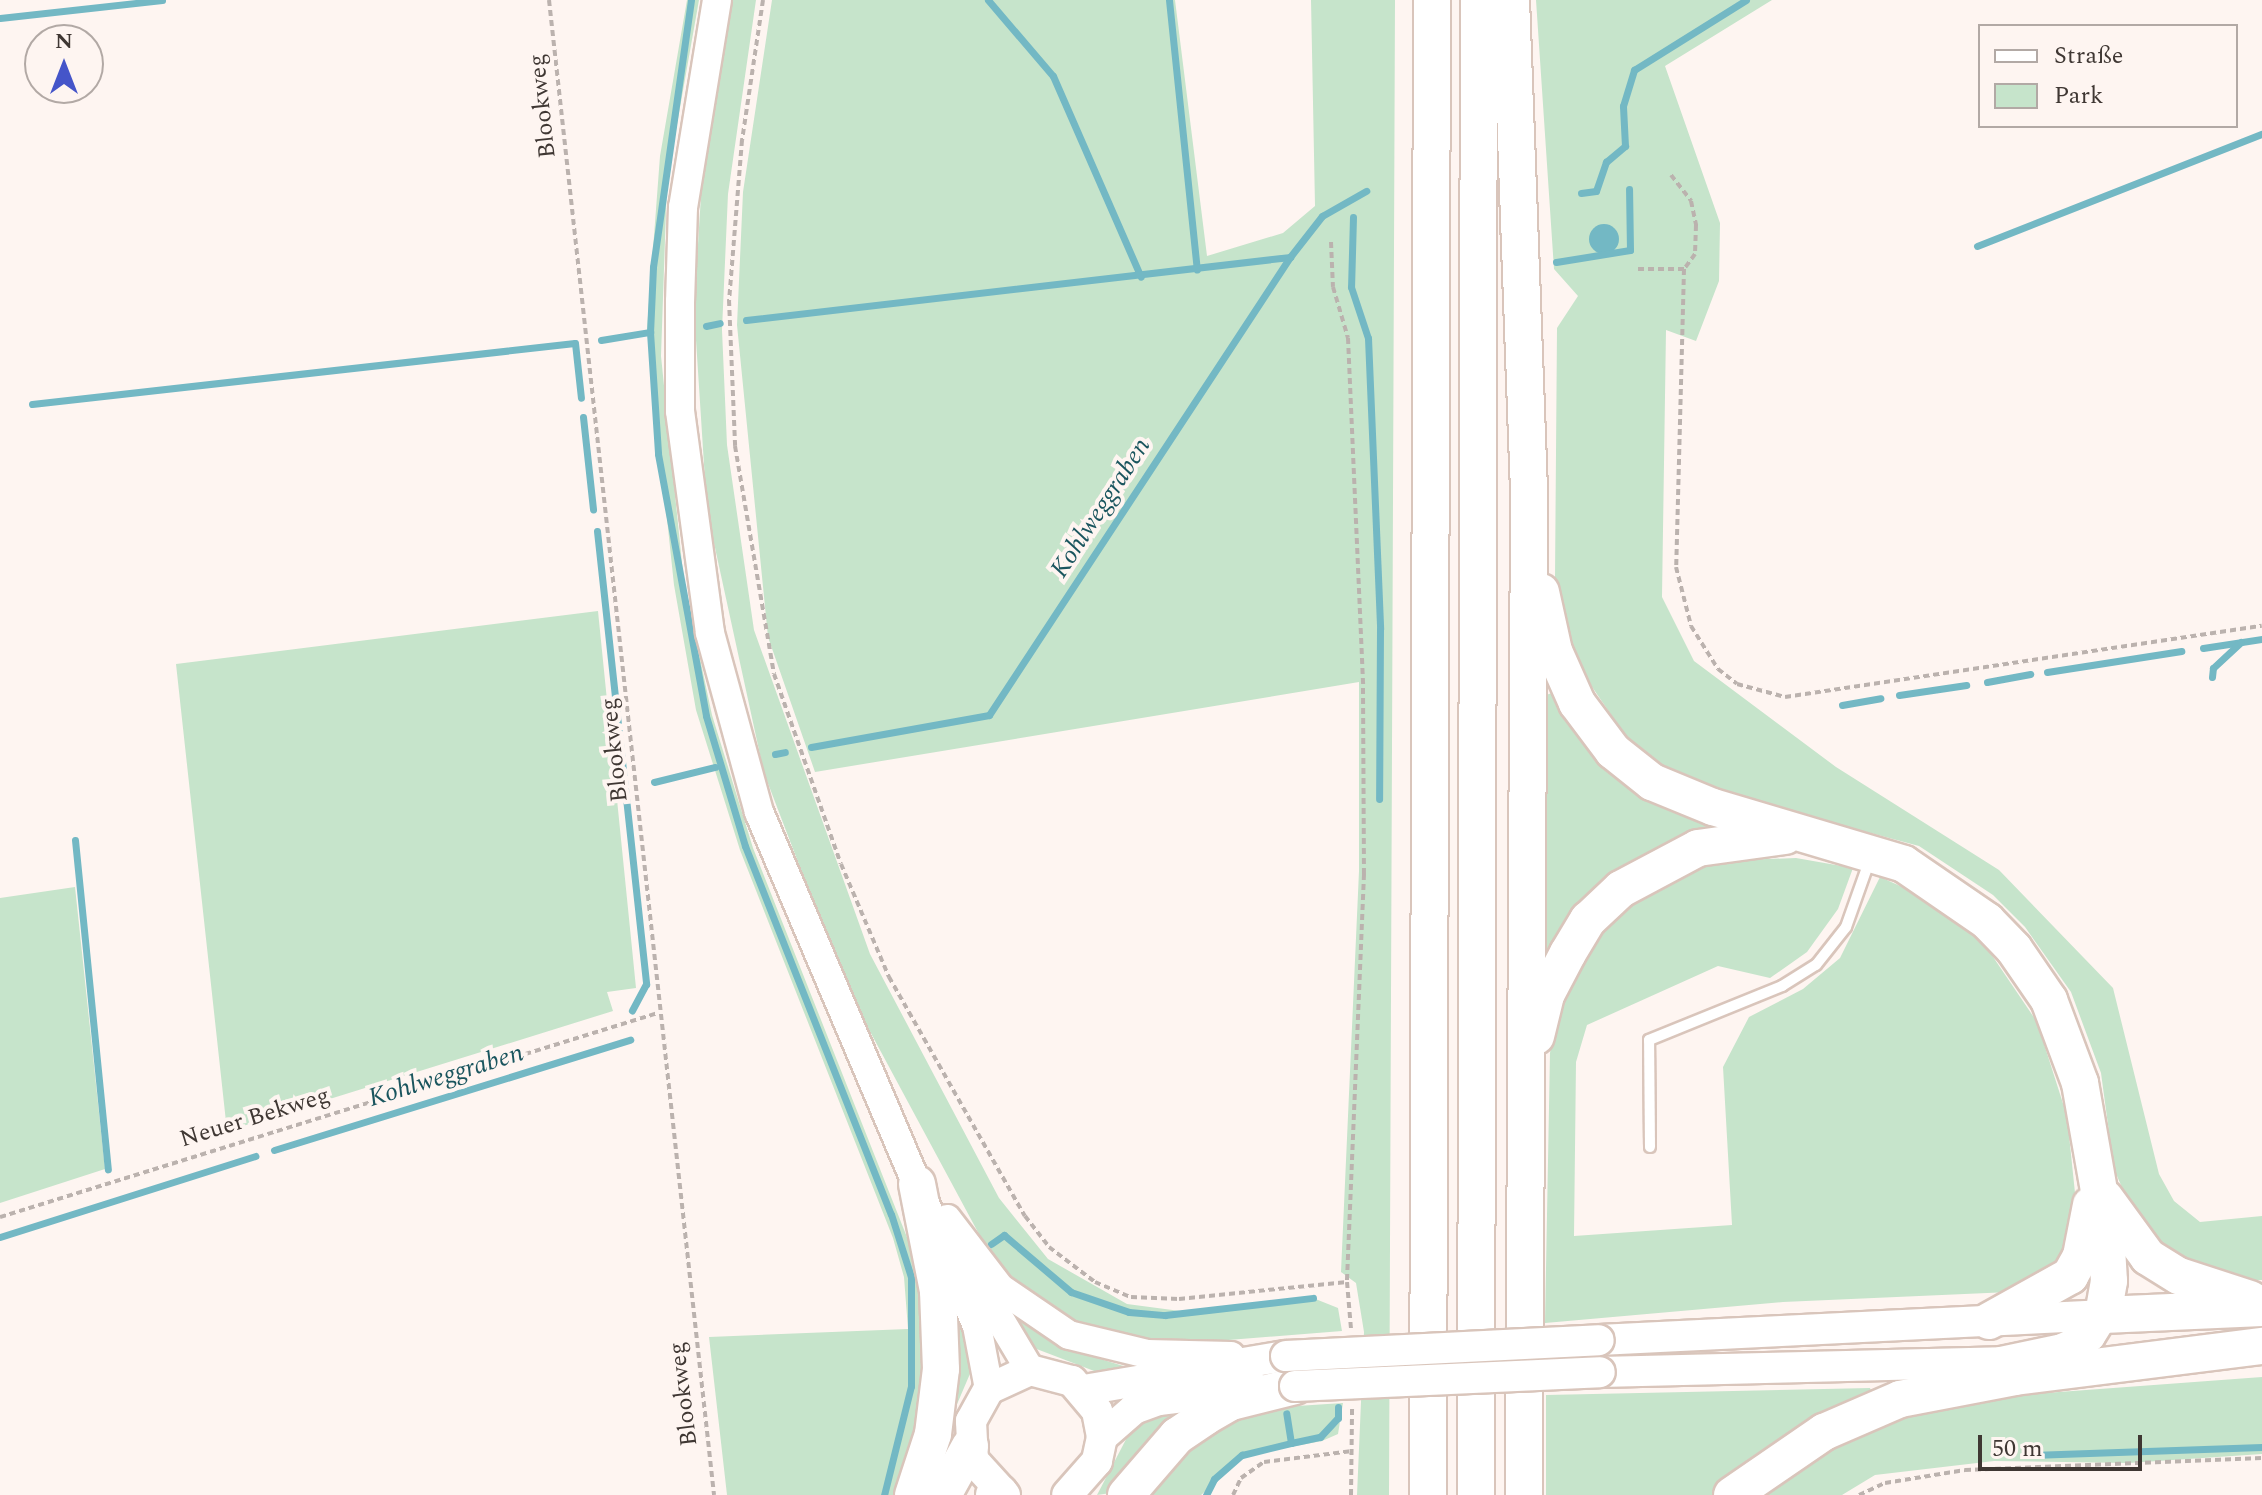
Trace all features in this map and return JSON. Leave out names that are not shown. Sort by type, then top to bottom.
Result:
[{"type":"highway","points":[[1428,1495],[1432,0]]},
{"type":"highway","points":[[1476,1495],[1479,0]]},
{"type":"highway","points":[[1511,0],[1529,499],[1524,1495]]},
{"type":"highway","points":[[1529,499],[1554,651],[1577,703],[1613,751],[1652,782],[1806,835],[1872,852],[1904,864],[1987,921],[2049,1000],[2080,1083],[2109,1281],[2103,1315],[2262,1308]]},
{"type":"highway","points":[[1525,1077],[1546,995],[1588,920],[1621,889],[1698,848],[1806,835]]},
{"type":"highway","points":[[2094,1180],[2121,1227],[2148,1257],[2217,1292],[2262,1301]]},
{"type":"highway","points":[[1989,1321],[2070,1276],[2086,1238],[2094,1180]]},
{"type":"highway","points":[[913,1495],[936,1420],[941,1369],[938,1291],[917,1184]]},
{"type":"highway","points":[[2001,1362],[2151,1357],[2262,1346]]},
{"type":"highway","points":[[1732,1495],[1824,1432],[1900,1399],[2151,1357]]},
{"type":"highway","points":[[1126,1495],[1177,1436],[1231,1402],[1291,1371]]},
{"type":"highway","points":[[943,1495],[970,1446]]},
{"type":"main road","points":[[717,0],[683,207],[680,411],[693,541],[710,633],[759,812],[977,1326],[989,1389]]},
{"type":"main road","points":[[867,1061],[947,1219],[1030,1370]]},
{"type":"main road","points":[[947,1219],[1000,1288],[1069,1335],[1147,1354],[1291,1371],[1600,1372],[2001,1362],[2062,1349],[2090,1336],[2103,1315]]},
{"type":"main road","points":[[1084,1390],[1599,1340],[2103,1315]]},
{"type":"main road","points":[[1000,1494],[980,1472],[970,1446],[971,1421],[989,1389],[1030,1370],[1059,1374],[1084,1390],[1097,1411],[1102,1437],[1092,1473],[1067,1495]]},
{"type":"main road","points":[[1102,1437],[1134,1409],[1159,1400],[1291,1371]]},
{"type":"lane","points":[[1650,1147],[1649,1040],[1782,986],[1816,965],[1846,927],[1872,852]]},
{"type":"path","name":"Blookweg","points":[[549,0],[658,1013],[714,1495]]},
{"type":"path","points":[[763,0],[742,140],[729,300],[735,446],[774,674],[841,864],[889,977],[1025,1216],[1049,1247],[1095,1282],[1131,1297],[1179,1299],[1347,1282]]},
{"type":"path","points":[[1671,175],[1691,201],[1696,225],[1695,254],[1684,269],[1676,567],[1691,626],[1718,669],[1737,684],[1785,697],[2262,626]]},
{"type":"path","points":[[1331,242],[1333,287],[1348,338],[1363,688],[1364,874],[1347,1282],[1351,1332]]},
{"type":"path","points":[[1638,269],[1684,269]]},
{"type":"path","name":"Neuer Bekweg","points":[[0,1217],[658,1013]]},
{"type":"path","points":[[1351,1392],[1351,1495]]},
{"type":"path","points":[[1233,1495],[1241,1478],[1264,1462],[1352,1451]]},
{"type":"path","points":[[1859,1495],[1885,1483],[1965,1470],[2262,1458]]},
{"type":"green space","points":[[687,0],[699,0],[667,181],[661,356],[684,583],[712,715],[753,848],[916,1260],[924,1303],[923,1412],[898,1495],[727,1495],[709,1337],[908,1329],[904,1277],[893,1238],[740,850],[696,710],[674,585],[647,329],[660,156]]},
{"type":"green space","points":[[731,0],[756,0],[728,194],[722,330],[727,445],[754,630],[870,954],[999,1198],[1048,1259],[1127,1304],[1180,1311],[1313,1298],[1338,1308],[1342,1331],[1166,1345],[1071,1323],[994,1262],[845,985],[764,773],[707,511],[694,309],[703,163]]},
{"type":"green space","points":[[772,0],[1175,0],[1207,256],[1283,233],[1315,206],[1311,0],[1395,0],[1389,1495],[1357,1495],[1364,1332],[1356,1283],[1341,1272],[1359,871],[1359,682],[815,772],[768,637],[737,325],[743,192]]},
{"type":"green space","points":[[1536,0],[1772,0],[1665,66],[1720,223],[1719,281],[1696,341],[1666,330],[1662,597],[1694,661],[1836,767],[1999,870],[2113,988],[2159,1174],[2174,1201],[2200,1222],[2262,1216],[2262,1280],[2239,1281],[2185,1265],[2139,1227],[2114,1169],[2101,1073],[2071,992],[2025,927],[1993,895],[1919,846],[1711,790],[1661,766],[1629,741],[1573,659],[1555,578],[1557,328],[1578,296],[1554,269]]},
{"type":"green space","points":[[598,611],[636,988],[607,992],[613,1011],[227,1131],[176,664]]},
{"type":"green space","points":[[1552,693],[1566,717],[1714,822],[1714,833],[1549,953],[1541,951],[1540,697]]},
{"type":"green space","points":[[1796,858],[1853,868],[1838,909],[1807,952],[1770,978],[1718,966],[1587,1025],[1576,1062],[1574,1236],[1732,1225],[1723,1067],[1749,1017],[1803,989],[1840,958],[1880,877],[1927,898],[1987,948],[2037,1022],[2067,1116],[2077,1212],[2055,1271],[2010,1292],[1783,1302],[1545,1323],[1550,1053],[1555,1020],[1582,956],[1617,912],[1679,870],[1714,861]]},
{"type":"green space","points":[[75,887],[105,1169],[0,1203],[0,898]]},
{"type":"green space","points":[[945,1275],[975,1362],[952,1416],[950,1459],[939,1481]]},
{"type":"green space","points":[[1003,1305],[1064,1348],[1140,1371],[1102,1374],[1034,1348],[1021,1339]]},
{"type":"green space","points":[[2262,1377],[2262,1454],[2128,1463],[1994,1461],[1875,1475],[1842,1495],[1758,1495],[1805,1461],[1910,1411],[1978,1398]]},
{"type":"green space","points":[[1870,1388],[1874,1397],[1714,1495],[1546,1495],[1546,1395]]},
{"type":"green space","points":[[1199,1403],[1111,1493],[1097,1495],[1134,1424]]},
{"type":"green space","points":[[1343,1403],[1338,1434],[1322,1441],[1247,1455],[1201,1495],[1141,1495],[1178,1452],[1234,1417],[1266,1408]]},
{"type":"water","points":[[1604,224],[1610,225],[1618,233],[1618,245],[1610,253],[1604,254],[1598,253],[1590,245],[1589,239],[1590,233],[1598,225]]},
{"type":"waterway","points":[[0,18],[162,0]]},
{"type":"waterway","points":[[691,0],[653,267],[650,332],[658,454],[706,716],[745,846],[891,1214],[911,1277],[911,1386],[884,1495]]},
{"type":"waterway","points":[[988,0],[1053,76],[1141,277]]},
{"type":"waterway","points":[[1169,0],[1197,270]]},
{"type":"waterway","name":"Kohlweggraben","points":[[1581,193],[1596,191],[1606,162],[1625,146],[1623,106],[1634,70],[1746,0]]},
{"type":"waterway","points":[[1977,246],[2262,134]]},
{"type":"waterway","points":[[1556,262],[1630,250],[1629,189]]},
{"type":"waterway","name":"Kohlweggraben","points":[[811,747],[989,715],[1290,257],[1322,216],[1366,191]]},
{"type":"waterway","points":[[1353,217],[1351,287],[1368,338],[1380,629],[1379,799]]},
{"type":"waterway","points":[[746,320],[1290,257]]},
{"type":"waterway","points":[[706,326],[720,323]]},
{"type":"waterway","points":[[601,340],[650,332]]},
{"type":"waterway","points":[[32,404],[575,343],[581,398]]},
{"type":"waterway","points":[[583,417],[593,509]]},
{"type":"waterway","points":[[597,531],[646,984],[632,1010]]},
{"type":"waterway","points":[[2203,648],[2262,639]]},
{"type":"waterway","points":[[2212,677],[2213,668],[2241,642]]},
{"type":"waterway","points":[[2047,672],[2181,651]]},
{"type":"waterway","points":[[1987,682],[2030,674]]},
{"type":"waterway","points":[[1899,695],[1966,685]]},
{"type":"waterway","points":[[1842,705],[1880,698]]},
{"type":"waterway","name":"Kohlweggraben","points":[[775,754],[785,752]]},
{"type":"waterway","name":"Kohlweggraben","points":[[654,782],[715,767]]},
{"type":"waterway","points":[[75,840],[108,1169]]},
{"type":"waterway","name":"Kohlweggraben","points":[[274,1150],[630,1040]]},
{"type":"waterway","name":"Kohlweggraben","points":[[0,1237],[255,1156]]},
{"type":"waterway","points":[[991,1244],[1004,1235],[1071,1292],[1129,1312],[1165,1315],[1313,1298]]},
{"type":"waterway","points":[[1291,1443],[1320,1437],[1338,1418],[1338,1407]]},
{"type":"waterway","points":[[1206,1495],[1214,1479],[1242,1455],[1291,1443],[1286,1413]]},
{"type":"waterway","points":[[2030,1455],[2262,1447]]}]
